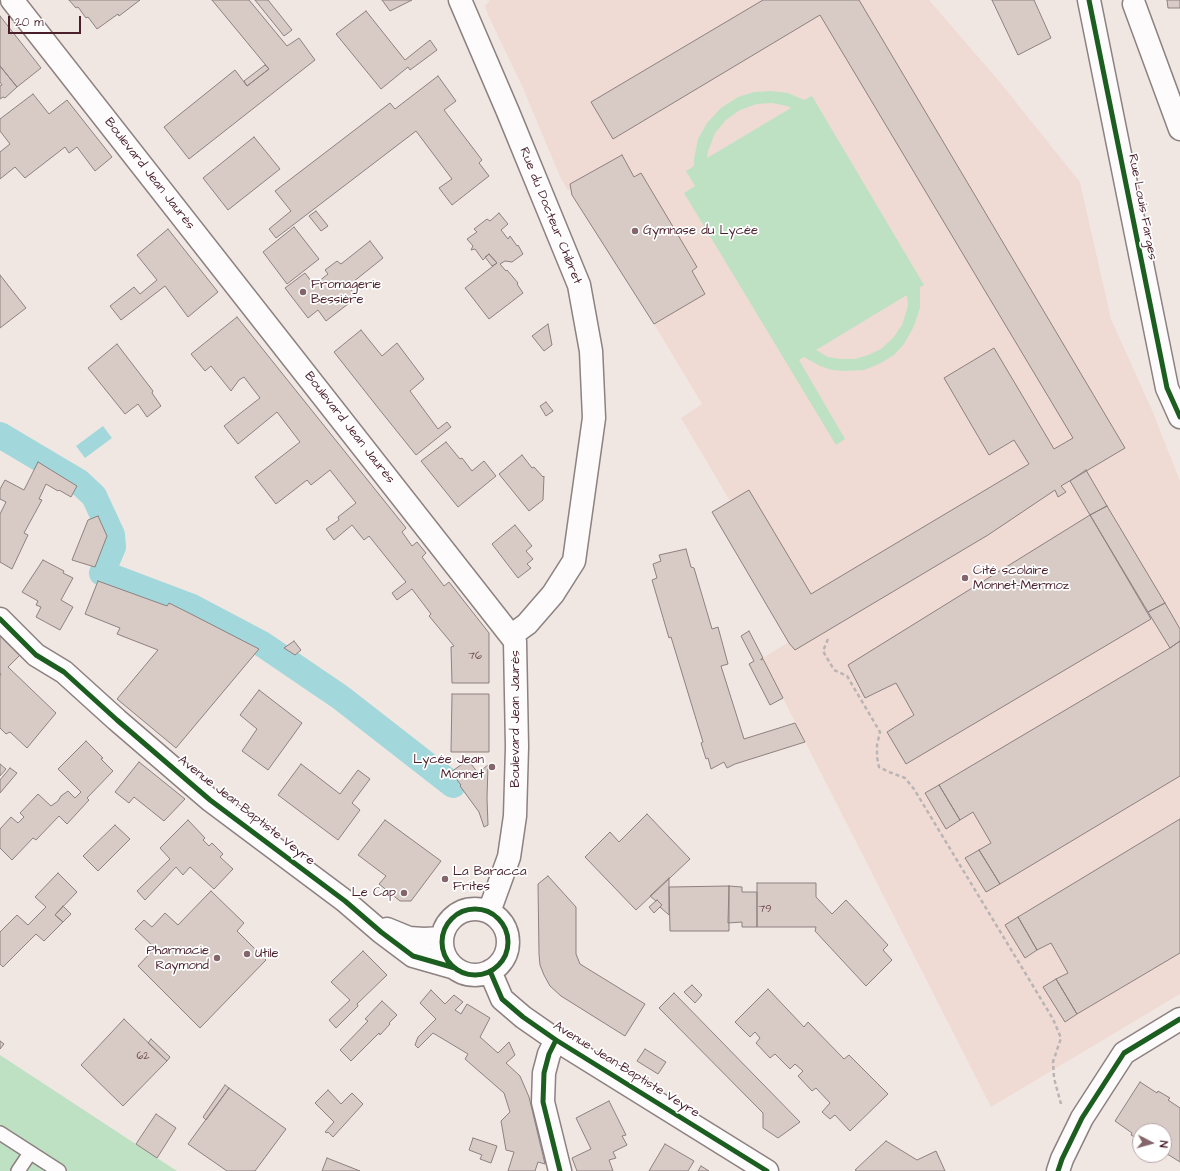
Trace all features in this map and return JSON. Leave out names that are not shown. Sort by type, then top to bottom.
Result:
[{"type":"main road","name":"Boulevard Jean Jaurès","points":[[12,0],[512,635],[515,641],[518,747],[516,816],[509,857],[489,912]]},
{"type":"main road","name":"Rue du Docteur Chibret","points":[[460,0],[579,285],[591,351],[594,418],[574,560],[553,594],[527,624],[512,635]]},
{"type":"main road","name":"Rue Louis Farges","points":[[1089,0],[1167,388],[1180,417]]},
{"type":"main road","points":[[1132,1],[1180,129]]},
{"type":"main road","name":"Avenue Jean-Baptiste Veyre","points":[[0,619],[36,655],[64,672],[210,800],[352,907],[381,932],[413,956],[455,968]]},
{"type":"main road","name":"Avenue Jean-Baptiste Veyre","points":[[352,907],[392,932],[409,938],[442,938]]},
{"type":"main road","points":[[480,909],[489,912],[498,918],[504,927],[508,947],[504,957],[490,972],[481,975],[463,973],[455,968],[444,955],[442,938],[445,928],[451,919],[459,913],[480,909]]},
{"type":"main road","name":"Avenue Jean-Baptiste Veyre","points":[[490,972],[502,999],[523,1017],[556,1040],[767,1171]]},
{"type":"main road","points":[[1058,1171],[1062,1159],[1082,1118],[1124,1053],[1180,1019]]},
{"type":"main road","points":[[556,1040],[549,1054],[544,1073],[543,1102],[560,1171]]},
{"type":"lane","points":[[0,1133],[59,1171]]},
{"type":"lane","points":[[18,1171],[30,1153]]},
{"type":"path","points":[[828,639],[823,651],[834,670],[847,676],[880,732],[877,745],[879,767],[904,778],[914,789],[1053,1019],[1061,1038],[1053,1062],[1054,1078],[1061,1104]]},
{"type":"shaded area","name":"Cité scolaire Monnet-Mermoz","points":[[490,0],[929,0],[999,81],[1080,182],[1111,319],[1152,410],[1180,481],[1180,994],[991,1107],[763,659],[761,660],[789,642],[712,512],[730,501],[681,418],[702,404],[654,324],[570,190],[568,190],[561,179],[522,86],[488,15],[485,6]]},
{"type":"green space","points":[[771,91],[788,93],[804,100],[812,96],[924,285],[920,287],[920,308],[914,326],[904,344],[894,355],[879,364],[864,370],[845,371],[832,370],[820,366],[804,357],[799,360],[845,439],[836,445],[684,193],[695,186],[686,171],[694,166],[698,139],[707,123],[721,108],[738,97],[754,92]],"holes":[[[772,103],[791,108],[707,158],[715,133],[726,120],[740,110],[757,104]],[[907,295],[908,306],[902,325],[893,338],[881,349],[855,359],[828,357],[816,350]]]},
{"type":"green space","points":[[0,1055],[157,1158],[177,1171],[0,1171]]},
{"type":"water","points":[[103,426],[112,438],[85,458],[76,446]]},
{"type":"building","points":[[69,0],[140,0],[119,16],[118,14],[97,29],[88,17],[86,18],[78,7],[76,8]]},
{"type":"building","points":[[212,0],[249,0],[287,46],[299,38],[315,60],[189,159],[164,127],[235,70],[247,86],[269,69]]},
{"type":"building","points":[[255,0],[268,0],[292,30],[284,36]]},
{"type":"building","points":[[382,0],[412,0],[390,11]]},
{"type":"building","points":[[763,0],[859,0],[1125,448],[1061,486],[1066,492],[1058,497],[1055,490],[988,535],[795,650],[789,643],[712,512],[749,490],[811,594],[1029,464],[1014,440],[989,455],[944,378],[994,348],[1054,449],[1073,438],[820,15],[613,139],[591,102]]},
{"type":"building","points":[[992,0],[1034,0],[1051,38],[1018,55]]},
{"type":"building","points":[[1167,0],[1180,0],[1180,8],[1168,8]]},
{"type":"building","points":[[366,11],[405,60],[430,40],[437,50],[410,70],[408,67],[381,89],[336,34]]},
{"type":"building","points":[[0,16],[41,68],[17,87],[0,66]]},
{"type":"building","points":[[265,65],[269,69],[247,86],[244,81]]},
{"type":"building","points":[[0,66],[17,87],[5,98],[3,97],[0,99],[0,86],[2,85],[0,82]]},
{"type":"building","points":[[438,76],[456,101],[444,110],[482,160],[479,163],[489,176],[452,205],[439,188],[452,179],[416,131],[276,238],[269,229],[291,211],[275,191],[390,103],[395,109]]},
{"type":"building","points":[[33,94],[49,114],[67,100],[112,157],[95,171],[77,147],[69,153],[65,147],[25,178],[15,167],[0,179],[0,152],[10,144],[0,131],[0,119]]},
{"type":"building","points":[[254,137],[280,169],[228,210],[203,178]]},
{"type":"building","name":"Gymnase du Lycée","points":[[622,155],[634,177],[641,173],[697,267],[692,271],[705,294],[654,324],[572,195],[570,184]]},
{"type":"building","points":[[316,211],[328,226],[321,231],[309,216]]},
{"type":"building","points":[[499,213],[508,224],[501,230],[508,239],[510,236],[517,246],[518,245],[523,254],[512,262],[505,261],[500,264],[518,283],[517,284],[523,293],[489,319],[465,288],[497,263],[489,254],[483,260],[475,249],[471,250],[473,246],[467,239],[477,232],[474,229],[487,219],[490,221]]},
{"type":"building","points":[[294,227],[319,259],[287,284],[263,252]]},
{"type":"building","points":[[168,229],[218,292],[188,317],[165,286],[121,320],[110,306],[134,287],[140,294],[157,280],[137,255]]},
{"type":"building","points":[[370,241],[383,258],[348,286],[357,297],[326,321],[318,310],[308,318],[285,288],[305,273],[314,285],[328,274],[325,270],[337,261],[341,264]]},
{"type":"building","points":[[489,254],[497,263],[492,266],[485,257]]},
{"type":"building","points":[[0,275],[26,308],[0,328]]},
{"type":"building","points":[[237,317],[406,528],[402,532],[412,546],[417,542],[426,553],[422,557],[444,586],[449,582],[489,633],[489,683],[452,683],[451,647],[454,646],[429,616],[431,614],[412,589],[397,600],[392,593],[406,582],[369,536],[364,540],[352,525],[334,540],[326,529],[339,520],[338,517],[356,503],[330,470],[311,485],[307,480],[276,504],[255,477],[300,442],[277,412],[238,444],[224,426],[260,398],[244,377],[239,380],[231,391],[211,366],[205,371],[191,354]]},
{"type":"building","points":[[548,324],[552,345],[544,351],[532,336]]},
{"type":"building","points":[[361,330],[382,356],[397,343],[424,379],[410,391],[438,429],[447,422],[451,427],[416,455],[334,352]]},
{"type":"building","points":[[117,344],[153,391],[152,393],[161,406],[147,417],[138,404],[125,414],[88,368]]},
{"type":"building","points":[[546,402],[553,411],[546,416],[540,406]]},
{"type":"building","points":[[446,442],[460,459],[462,458],[472,471],[484,461],[496,476],[458,507],[421,461]]},
{"type":"building","points":[[522,455],[532,468],[534,467],[543,477],[544,476],[543,500],[529,511],[499,474]]},
{"type":"building","points":[[38,462],[77,486],[71,497],[46,484],[39,499],[42,500],[24,533],[28,535],[12,569],[0,562],[0,514],[6,502],[0,499],[0,489],[5,480],[24,490]]},
{"type":"building","points":[[1086,470],[1107,506],[1090,515],[1070,481]]},
{"type":"building","points":[[1107,506],[1165,603],[1148,612],[1090,515]]},
{"type":"building","points":[[1090,515],[1151,619],[906,764],[887,732],[914,715],[896,683],[865,698],[848,665]]},
{"type":"building","points":[[98,516],[107,536],[95,567],[72,560],[88,520]]},
{"type":"building","points":[[515,525],[532,546],[526,551],[533,559],[527,564],[531,568],[518,578],[492,544]]},
{"type":"building","points":[[686,549],[691,567],[694,568],[712,629],[718,627],[728,664],[721,666],[744,739],[795,723],[805,742],[735,764],[727,768],[724,762],[711,769],[701,743],[703,742],[671,637],[669,638],[652,580],[657,578],[653,564],[661,561],[659,555]]},
{"type":"building","points":[[43,560],[64,571],[63,573],[73,578],[61,600],[73,607],[60,630],[36,617],[41,607],[36,605],[38,601],[22,592]]},
{"type":"building","points":[[98,581],[167,606],[169,603],[259,649],[176,748],[117,699],[158,650],[117,634],[120,628],[85,614]]},
{"type":"building","points":[[1165,603],[1180,629],[1180,641],[1170,648],[1148,612]]},
{"type":"building","points":[[749,631],[763,658],[761,660],[763,659],[783,698],[770,705],[749,664],[754,661],[741,636]]},
{"type":"building","points":[[0,636],[20,655],[8,667],[56,713],[27,748],[10,732],[6,734],[0,728]]},
{"type":"building","points":[[294,641],[301,650],[295,655],[284,648]]},
{"type":"building","points":[[1180,641],[1180,776],[1000,884],[979,850],[991,843],[973,812],[960,820],[939,785]]},
{"type":"building","points":[[259,690],[302,723],[268,770],[242,751],[257,729],[240,715]]},
{"type":"building","points":[[452,694],[489,694],[489,752],[451,752]]},
{"type":"building","points":[[86,741],[103,758],[101,759],[113,771],[87,798],[89,800],[67,824],[59,816],[36,840],[33,838],[12,860],[0,848],[0,829],[11,817],[18,823],[24,817],[20,813],[38,794],[51,806],[68,791],[75,798],[81,792],[58,769]]},
{"type":"building","points":[[468,760],[478,773],[488,765],[488,825],[484,827],[479,812],[451,772]]},
{"type":"building","points":[[139,762],[185,799],[164,821],[134,797],[129,803],[115,792]]},
{"type":"building","points":[[0,764],[6,769],[0,776]]},
{"type":"building","points":[[301,764],[340,794],[358,770],[370,779],[352,803],[360,810],[338,840],[278,795]]},
{"type":"building","points":[[10,768],[17,773],[0,793],[0,780]]},
{"type":"building","points":[[939,785],[960,820],[946,829],[925,793]]},
{"type":"building","points":[[647,814],[690,859],[636,910],[585,857],[610,832],[619,842]]},
{"type":"building","points":[[1180,819],[1180,953],[1077,1014],[1056,979],[1068,973],[1051,943],[1037,950],[1018,917]]},
{"type":"building","points":[[188,820],[205,838],[203,840],[209,846],[212,843],[223,854],[220,857],[233,869],[214,889],[190,867],[183,875],[176,867],[145,900],[137,891],[170,859],[160,848]]},
{"type":"building","points":[[385,820],[441,861],[411,901],[400,901],[379,884],[386,876],[358,855]]},
{"type":"building","points":[[115,825],[130,839],[98,871],[83,856]]},
{"type":"building","points":[[979,850],[1000,884],[986,892],[965,858]]},
{"type":"building","points":[[58,873],[77,892],[55,915],[63,922],[44,941],[36,934],[3,967],[0,964],[0,932],[17,915],[28,925],[46,907],[35,897]]},
{"type":"building","points":[[548,876],[576,907],[576,954],[580,964],[645,1004],[625,1036],[561,996],[550,986],[544,975],[540,965],[539,954],[538,884]]},
{"type":"building","points":[[669,878],[669,915],[660,907],[662,905],[657,900],[656,901],[650,896]]},
{"type":"building","points":[[757,883],[816,883],[816,897],[832,914],[846,900],[888,945],[883,950],[892,960],[866,986],[815,931],[816,927],[757,927]]},
{"type":"building","points":[[729,886],[729,931],[670,931],[669,887]]},
{"type":"building","points":[[729,886],[742,887],[742,892],[757,892],[757,927],[742,927],[742,922],[728,923]]},
{"type":"building","points":[[211,891],[244,923],[237,931],[266,960],[200,1028],[138,966],[155,948],[135,929],[144,920],[152,927],[165,913],[178,925]]},
{"type":"building","points":[[657,900],[662,905],[654,913],[649,907]]},
{"type":"building","points":[[63,906],[71,914],[63,922],[55,915]]},
{"type":"building","points":[[1018,917],[1037,950],[1025,958],[1005,925]]},
{"type":"building","points":[[363,951],[387,975],[357,1004],[358,1006],[336,1028],[329,1020],[350,1000],[331,982]]},
{"type":"building","points":[[1056,979],[1077,1014],[1065,1022],[1043,987]]},
{"type":"building","points":[[692,985],[702,995],[695,1003],[684,992]]},
{"type":"building","points":[[768,989],[804,1027],[808,1022],[844,1059],[849,1055],[888,1094],[850,1131],[835,1115],[830,1119],[822,1112],[830,1103],[816,1088],[812,1091],[798,1076],[803,1071],[795,1064],[790,1069],[775,1054],[770,1058],[756,1043],[760,1038],[755,1032],[750,1037],[735,1022]]},
{"type":"building","points":[[431,990],[445,1004],[454,995],[463,1002],[455,1010],[461,1014],[467,1004],[490,1018],[480,1037],[498,1053],[509,1042],[515,1055],[506,1063],[520,1076],[529,1097],[545,1164],[538,1162],[535,1171],[508,1171],[514,1152],[506,1150],[501,1121],[510,1112],[504,1093],[465,1059],[468,1054],[433,1033],[418,1048],[415,1045],[418,1037],[436,1019],[420,1003]]},
{"type":"building","points":[[674,993],[800,1122],[778,1138],[763,1128],[763,1113],[659,1008]]},
{"type":"building","points":[[382,1001],[397,1015],[380,1035],[379,1033],[351,1061],[340,1050],[368,1021],[365,1019]]},
{"type":"building","points":[[124,1019],[167,1061],[123,1106],[81,1065]]},
{"type":"building","points":[[151,1039],[170,1057],[167,1061],[148,1043]]},
{"type":"building","points":[[0,1041],[4,1044],[0,1049]]},
{"type":"building","points":[[645,1049],[666,1062],[658,1074],[637,1061]]},
{"type":"building","points":[[1140,1082],[1157,1093],[1158,1091],[1170,1098],[1168,1100],[1180,1108],[1180,1162],[1172,1157],[1172,1123],[1132,1123],[1132,1133],[1115,1121]]},
{"type":"building","points":[[225,1085],[229,1088],[206,1120],[203,1117]]},
{"type":"building","points":[[229,1088],[286,1129],[255,1171],[227,1171],[188,1144]]},
{"type":"building","points":[[328,1090],[341,1104],[352,1093],[363,1104],[333,1137],[328,1132],[325,1132],[334,1122],[315,1103]]},
{"type":"building","points":[[609,1101],[626,1135],[622,1136],[627,1145],[613,1152],[616,1158],[609,1160],[613,1171],[577,1171],[572,1158],[591,1149],[576,1118]]},
{"type":"building","points":[[156,1114],[176,1128],[157,1158],[136,1144]]},
{"type":"building","points":[[473,1138],[497,1146],[491,1163],[480,1159],[482,1155],[469,1150]]},
{"type":"building","points":[[886,1141],[917,1160],[936,1151],[945,1171],[855,1170]]},
{"type":"building","points":[[665,1144],[694,1161],[688,1171],[649,1171]]},
{"type":"building","points":[[327,1158],[360,1171],[322,1171]]},
{"type":"building","points":[[701,1166],[709,1171],[698,1171]]},
{"type":"waterway","points":[[0,435],[79,482],[94,496],[112,535],[113,547],[102,573],[192,607],[262,644],[340,697],[453,785]]},
{"type":"cycle path","points":[[1089,0],[1167,388],[1180,417]]},
{"type":"cycle path","points":[[0,619],[36,655],[64,672],[210,800],[345,901],[381,932],[413,956],[455,968]]},
{"type":"cycle path","points":[[475,909],[488,912],[498,919],[505,929],[508,942],[505,955],[498,965],[488,972],[475,975],[462,972],[452,965],[445,955],[442,942],[445,929],[452,919],[462,912],[475,909]]},
{"type":"cycle path","points":[[490,971],[502,999],[523,1017],[556,1040],[767,1171]]},
{"type":"cycle path","points":[[1058,1171],[1062,1159],[1082,1118],[1124,1053],[1180,1019]]},
{"type":"cycle path","points":[[556,1040],[549,1054],[544,1073],[543,1102],[560,1171]]},
{"type":"place","name":"Gymnase du Lycée","points":[[635,231]]},
{"type":"place","name":"Fromagerie Bessière","points":[[303,292]]},
{"type":"place","name":"Cité scolaire Monnet-Mermoz","points":[[965,578]]},
{"type":"place","name":"Lycée Jean Monnet","points":[[492,767]]},
{"type":"place","name":"La Baracca Frites","points":[[445,879]]},
{"type":"place","name":"Le Cap","points":[[404,893]]},
{"type":"place","name":"Utile","points":[[247,954]]},
{"type":"place","name":"Pharmacie Raymond","points":[[217,958]]}]
